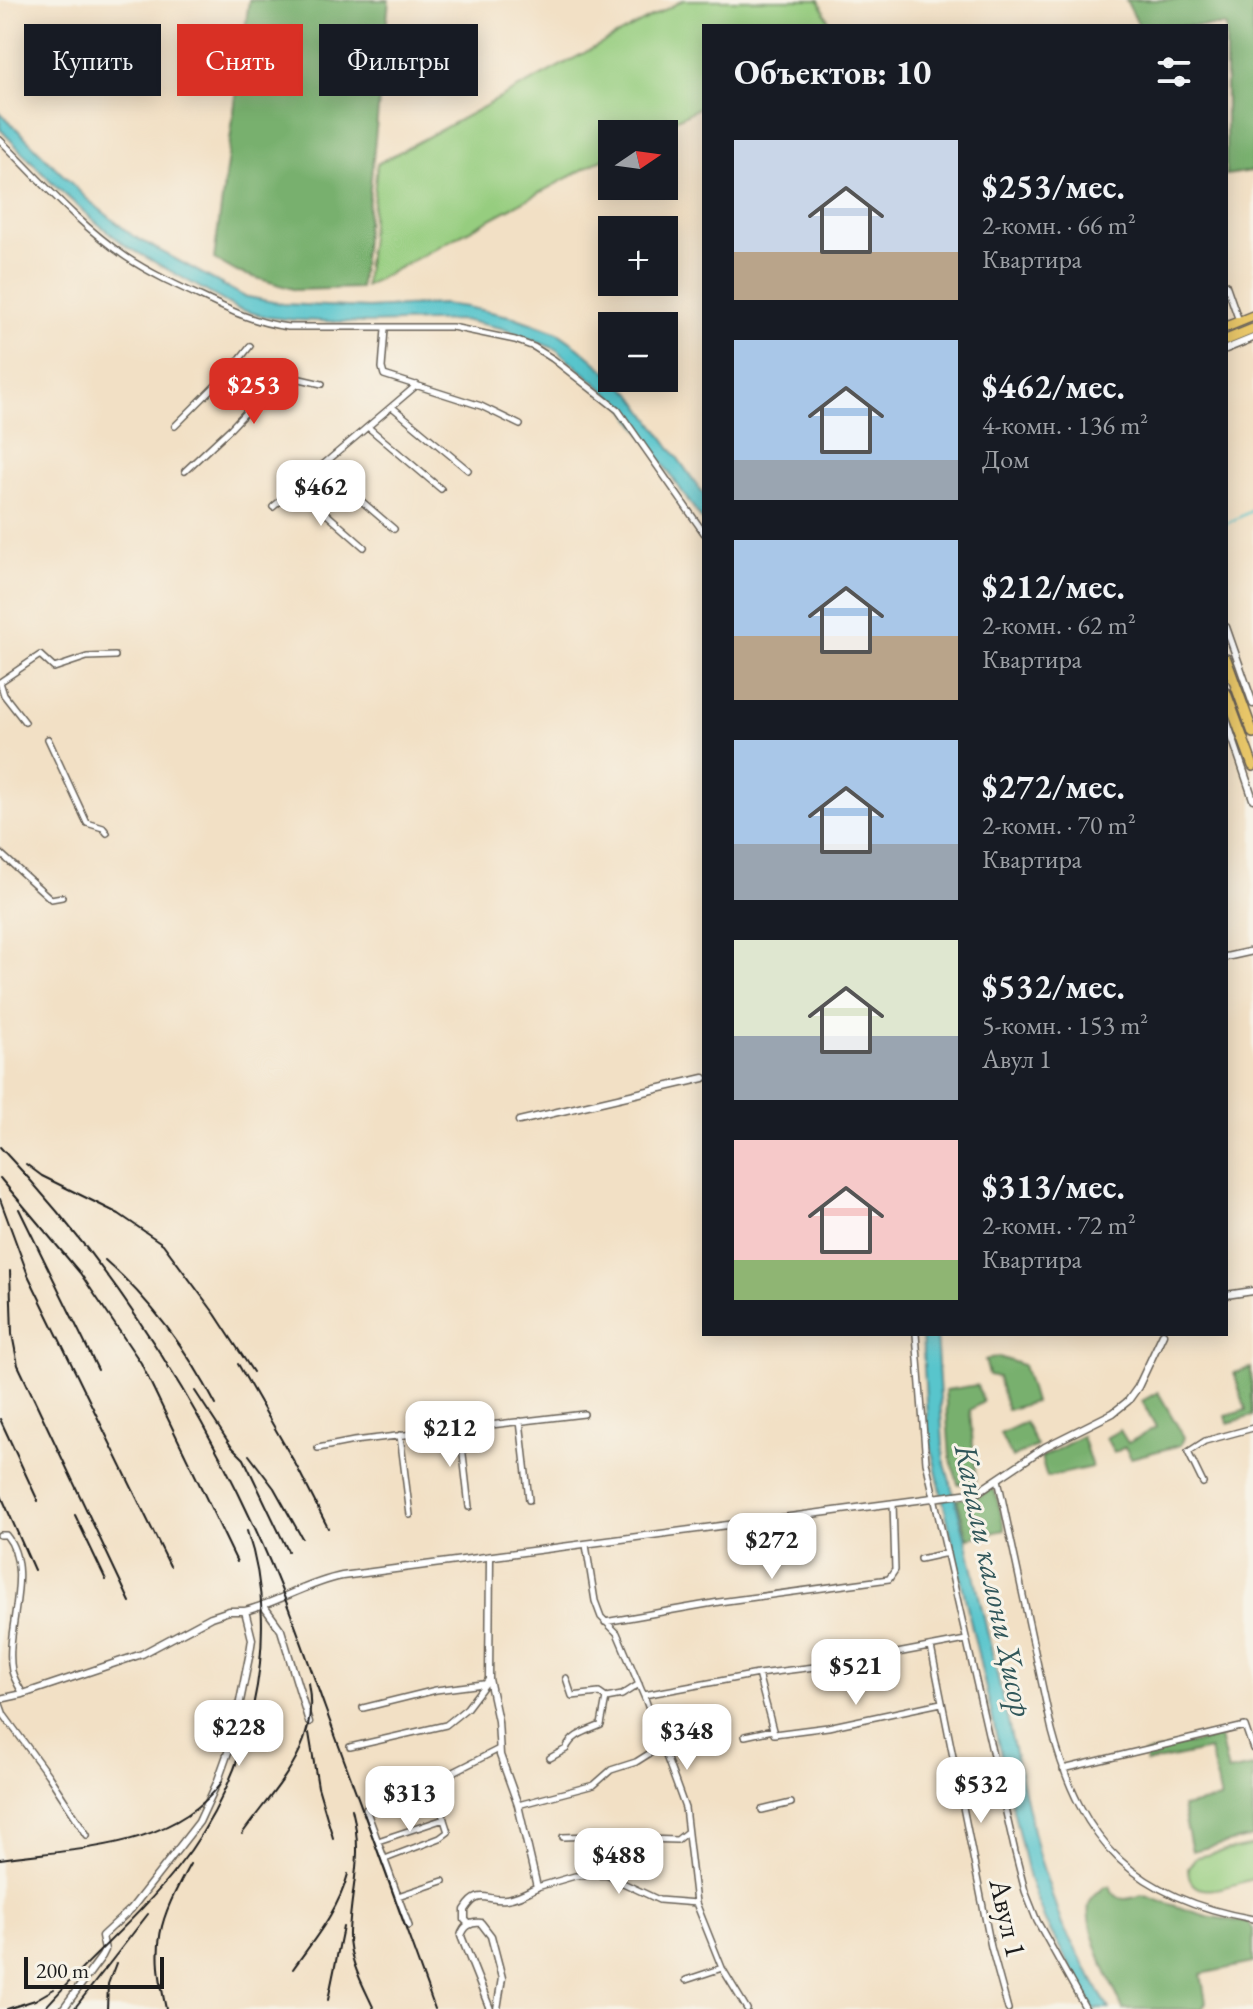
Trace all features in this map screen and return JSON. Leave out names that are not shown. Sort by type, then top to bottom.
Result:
[{"type":"highway","points":[[1228,326],[1253,316]]},
{"type":"highway","points":[[1228,339],[1253,329]]},
{"type":"highway","points":[[1228,664],[1253,733]]},
{"type":"highway","points":[[1228,698],[1253,766]]},
{"type":"street","points":[[0,140],[84,223],[124,255],[196,295],[266,324],[385,329],[452,327],[534,347],[618,410],[702,530]]},
{"type":"street","points":[[1228,289],[1240,322]]},
{"type":"street","points":[[385,329],[382,372],[481,406],[520,425]]},
{"type":"street","points":[[1228,348],[1253,338]]},
{"type":"street","points":[[175,426],[231,370],[250,346]]},
{"type":"street","points":[[185,471],[240,420],[280,376],[322,384]]},
{"type":"street","points":[[273,507],[417,385]]},
{"type":"street","points":[[392,407],[468,470]]},
{"type":"street","points":[[369,428],[441,489]]},
{"type":"street","points":[[322,467],[394,529]]},
{"type":"street","points":[[297,488],[364,547]]},
{"type":"street","points":[[1228,633],[1253,704]]},
{"type":"street","points":[[25,722],[4,695],[0,682],[40,655],[54,668],[87,657],[115,656]]},
{"type":"street","points":[[1228,725],[1253,799]]},
{"type":"street","points":[[48,739],[87,823],[103,828],[107,833]]},
{"type":"street","points":[[0,853],[51,899],[62,897]]},
{"type":"street","points":[[1228,957],[1253,951]]},
{"type":"street","points":[[519,1121],[702,1078]]},
{"type":"street","points":[[1228,1295],[1253,1291]]},
{"type":"street","points":[[916,1336],[924,1445],[933,1499],[1025,1891],[1037,1921],[1086,2009]]},
{"type":"street","points":[[87,1835],[4,1715],[0,1702],[142,1654],[211,1617],[229,1611],[245,1611],[284,1598],[324,1579],[978,1492],[1045,1447],[1113,1413],[1128,1401],[1162,1336]]},
{"type":"street","points":[[318,1448],[400,1435],[584,1414]]},
{"type":"street","points":[[520,1421],[529,1500]]},
{"type":"street","points":[[460,1428],[469,1507]]},
{"type":"street","points":[[1203,1483],[1188,1452],[1205,1441],[1253,1428]]},
{"type":"street","points":[[400,1435],[410,1515]]},
{"type":"street","points":[[998,1479],[1033,1647],[1063,1769],[1083,1813],[1100,1838],[1137,1874],[1183,1902],[1212,1912],[1253,1919]]},
{"type":"street","points":[[605,1622],[719,1602],[889,1579],[895,1570],[893,1503]]},
{"type":"street","points":[[737,1524],[742,1555]]},
{"type":"street","points":[[0,1535],[6,1535],[10,1540],[15,1554],[17,1604],[11,1638],[12,1673],[23,1694]]},
{"type":"street","points":[[586,1545],[595,1601],[605,1622],[617,1633],[644,1695],[685,1808],[696,1903],[722,1968],[747,2009]]},
{"type":"street","points":[[920,1559],[947,1553]]},
{"type":"street","points":[[490,1558],[486,1682],[498,1721],[499,1749],[518,1805],[537,1887]]},
{"type":"street","points":[[263,1605],[281,1630],[309,1722]]},
{"type":"street","points":[[63,2009],[102,1956],[105,1950],[102,1936],[131,1909],[199,1822],[206,1808],[235,1726],[252,1639],[245,1611]]},
{"type":"street","points":[[644,1695],[966,1640]]},
{"type":"street","name":"Авул 1","points":[[931,1647],[991,1947],[1008,2009]]},
{"type":"street","points":[[758,1674],[774,1734],[828,1727],[941,1703]]},
{"type":"street","points":[[566,1678],[572,1696],[599,1693],[606,1698],[622,1695],[639,1684]]},
{"type":"street","points":[[363,1708],[436,1690],[486,1682]]},
{"type":"street","points":[[350,1747],[446,1725],[467,1708],[486,1682]]},
{"type":"street","points":[[550,1758],[566,1749],[568,1743],[586,1730],[601,1725],[606,1698]]},
{"type":"street","points":[[1063,1769],[1245,1726],[1253,1749]]},
{"type":"street","points":[[745,1736],[773,1730]]},
{"type":"street","points":[[518,1805],[594,1785],[611,1770],[636,1762],[663,1745]]},
{"type":"street","points":[[385,1859],[448,1832],[432,1783],[499,1749]]},
{"type":"street","points":[[409,1926],[366,1809],[433,1787]]},
{"type":"street","points":[[762,1810],[791,1803]]},
{"type":"street","points":[[378,1841],[444,1819]]},
{"type":"street","points":[[563,1837],[606,1832],[620,1846],[643,1839],[677,1840],[687,1831]]},
{"type":"street","points":[[469,1924],[465,1920],[465,1910],[476,1898],[511,1898],[575,1876],[606,1875],[659,1900],[696,1903]]},
{"type":"street","points":[[398,1896],[443,1881]]},
{"type":"street","points":[[490,2009],[461,1936],[469,1924],[481,1923],[491,1936],[502,1978],[497,2009]]},
{"type":"street","points":[[686,1980],[722,1968]]},
{"type":"green space","points":[[249,0],[389,0],[387,24],[319,24],[319,96],[379,96],[360,288],[296,290],[237,272],[214,259],[236,96],[303,96],[303,24],[246,24]]},
{"type":"green space","points":[[683,0],[819,0],[830,24],[702,24],[702,106],[676,120],[598,120],[598,161],[365,286],[377,164]]},
{"type":"green space","points":[[1126,0],[1253,0],[1253,171],[1228,175],[1228,24],[1138,24]]},
{"type":"green space","points":[[999,1357],[1023,1365],[1034,1402],[1007,1410],[998,1377],[989,1375],[985,1360]]},
{"type":"green space","points":[[1251,1368],[1253,1416],[1228,1423],[1226,1416],[1246,1410],[1234,1373]]},
{"type":"green space","points":[[977,1385],[983,1402],[970,1410],[976,1481],[958,1484],[950,1457],[945,1390]]},
{"type":"green space","points":[[1158,1392],[1184,1437],[1181,1445],[1131,1458],[1125,1447],[1114,1453],[1106,1438],[1120,1430],[1128,1443],[1156,1427],[1142,1401]]},
{"type":"green space","points":[[1025,1422],[1037,1446],[1012,1458],[1000,1434]]},
{"type":"green space","points":[[1082,1436],[1092,1467],[1047,1477],[1041,1458]]},
{"type":"green space","points":[[990,1489],[995,1491],[1005,1530],[968,1538],[957,1499],[980,1496]]},
{"type":"green space","points":[[1220,1737],[1228,1772],[1253,1767],[1253,1837],[1192,1851],[1182,1807],[1221,1799],[1210,1750],[1146,1763],[1144,1754]]},
{"type":"green space","points":[[1253,1845],[1253,1879],[1212,1890],[1195,1886],[1190,1879],[1188,1867],[1197,1857]]},
{"type":"green space","points":[[1110,1886],[1119,1898],[1142,1895],[1207,1916],[1248,1923],[1253,1929],[1253,1963],[1201,1974],[1206,2002],[1202,2009],[1123,2009],[1100,1957],[1089,1915],[1092,1899]]},
{"type":"water","points":[[0,112],[87,199],[133,236],[243,296],[283,304],[368,308],[442,304],[514,317],[558,333],[578,347],[598,364],[598,385],[556,349],[501,328],[462,320],[368,323],[296,320],[266,317],[236,308],[126,246],[51,182],[0,129]]},
{"type":"water","points":[[607,392],[632,394],[702,492],[702,520],[622,405]]},
{"type":"water","points":[[922,1336],[936,1336],[944,1460],[966,1539],[1038,1853],[1062,1925],[1109,2009],[1094,2009],[1045,1921],[1029,1879],[928,1434]]},
{"type":"waterway","points":[[1228,523],[1253,510]]},
{"type":"railway","points":[[0,1147],[75,1234],[143,1327],[230,1476],[283,1594],[435,2009]]},
{"type":"railway","points":[[26,1164],[42,1176],[119,1214],[163,1244],[253,1372]]},
{"type":"railway","points":[[0,1178],[80,1273],[141,1363],[237,1562]]},
{"type":"railway","points":[[0,1199],[28,1275],[170,1566]]},
{"type":"railway","points":[[19,1209],[98,1370]]},
{"type":"railway","points":[[105,1260],[138,1292],[167,1328],[216,1405]]},
{"type":"railway","points":[[10,1271],[12,1334],[18,1365],[130,1602]]},
{"type":"railway","points":[[238,1364],[328,1528]]},
{"type":"railway","points":[[195,1391],[231,1446],[244,1459],[288,1551]]},
{"type":"railway","points":[[0,1419],[38,1501]]},
{"type":"railway","points":[[249,1455],[274,1488],[302,1538]]},
{"type":"railway","points":[[0,1493],[34,1570]]},
{"type":"railway","points":[[75,1515],[106,1580]]},
{"type":"railway","points":[[44,2009],[163,1886],[203,1832],[224,1793],[241,1750],[253,1706],[260,1662],[262,1617],[258,1573],[247,1531]]},
{"type":"railway","points":[[242,1834],[281,1782],[302,1746],[310,1706],[308,1683]]},
{"type":"railway","points":[[309,1733],[318,1787],[333,1838]]},
{"type":"railway","points":[[0,1859],[90,1848],[150,1833],[177,1821],[201,1804],[222,1782]]},
{"type":"railway","points":[[352,1809],[357,1857],[349,1942],[357,1972],[374,2009]]},
{"type":"railway","points":[[166,2009],[159,1967],[160,1934],[164,1918],[190,1864]]},
{"type":"railway","points":[[293,1969],[332,1912],[348,1874]]},
{"type":"railway","points":[[74,2009],[148,1914]]},
{"type":"railway","points":[[328,2000],[343,1927]]},
{"type":"railway","points":[[107,2009],[108,1984],[116,1963]]},
{"type":"railway","points":[[7,2009],[35,2000],[54,1989]]},
{"type":"water label","name":"Канали калони Ҳисор","points":[[994,1580]]}]
